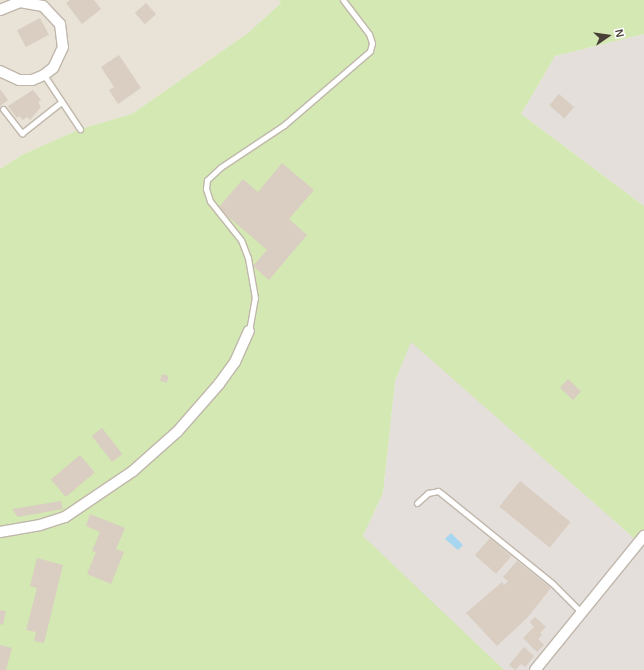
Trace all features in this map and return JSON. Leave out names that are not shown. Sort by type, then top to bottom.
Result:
[{"type":"street","points":[[0,71],[19,80],[32,80],[44,75],[53,68],[63,47],[60,24],[43,6],[20,2],[5,5]]},
{"type":"street","points":[[0,532],[40,525],[65,517],[85,505],[133,471],[180,428],[219,384],[234,362],[249,331]]},
{"type":"street","points":[[535,670],[644,536]]},
{"type":"lane","points":[[249,331],[255,298],[248,258],[241,240],[210,201],[206,189],[207,180],[221,167],[284,126],[370,51],[372,43],[369,34],[343,0]]},
{"type":"lane","points":[[44,75],[60,103],[80,129]]},
{"type":"lane","points":[[3,109],[22,133],[60,103]]},
{"type":"lane","points":[[417,503],[428,493],[438,491],[542,574],[582,613]]},
{"type":"shaded area","points":[[0,0],[279,0],[281,3],[248,33],[132,114],[80,129],[22,155],[0,169]]},
{"type":"shaded area","points":[[644,34],[644,206],[521,114],[555,56]]},
{"type":"shaded area","points":[[411,341],[644,547],[644,670],[501,670],[363,536],[383,493],[395,381]]},
{"type":"green space","points":[[279,0],[644,0],[644,34],[555,56],[521,114],[644,206],[644,547],[411,342],[395,381],[383,493],[363,536],[504,670],[0,670],[0,169],[22,155],[80,129],[132,114],[248,33],[281,3]]},
{"type":"water","points":[[451,533],[463,545],[458,550],[445,539]]},
{"type":"building","points":[[70,0],[94,0],[101,9],[82,24],[66,3]]},
{"type":"building","points":[[146,3],[156,14],[145,24],[135,13]]},
{"type":"building","points":[[40,18],[49,35],[26,47],[17,30]]},
{"type":"building","points":[[119,55],[141,88],[118,104],[109,90],[114,87],[101,67]]},
{"type":"building","points":[[0,89],[8,100],[0,106]]},
{"type":"building","points":[[33,90],[41,100],[38,102],[41,107],[30,120],[27,117],[23,120],[19,116],[17,118],[8,106]]},
{"type":"building","points":[[559,94],[574,107],[564,118],[549,105]]},
{"type":"building","points":[[282,163],[314,190],[289,219],[307,235],[269,280],[253,266],[267,250],[218,208],[243,179],[258,192]]},
{"type":"building","points":[[162,374],[169,376],[167,383],[160,381]]},
{"type":"building","points":[[568,379],[581,391],[573,400],[560,388]]},
{"type":"building","points":[[102,428],[122,454],[112,462],[92,436]]},
{"type":"building","points":[[80,455],[95,473],[66,497],[51,479]]},
{"type":"building","points":[[520,481],[571,522],[550,548],[499,507]]},
{"type":"building","points":[[61,501],[63,509],[18,517],[12,509]]},
{"type":"building","points":[[90,514],[125,528],[116,549],[124,552],[111,584],[87,574],[96,552],[92,551],[100,532],[86,526]]},
{"type":"building","points":[[490,538],[511,556],[496,574],[475,555]]},
{"type":"building","points":[[37,558],[63,565],[44,643],[34,641],[36,632],[26,630],[37,588],[30,586]]},
{"type":"building","points":[[517,561],[551,588],[527,618],[497,646],[466,613],[502,582],[504,585],[508,581],[503,577]]},
{"type":"building","points":[[0,610],[6,611],[3,625],[0,624]]},
{"type":"building","points":[[535,617],[546,627],[540,633],[542,635],[538,639],[544,645],[537,652],[523,638],[534,627],[530,622]]},
{"type":"building","points":[[0,645],[12,648],[6,670],[0,670]]},
{"type":"building","points":[[524,647],[534,656],[525,667],[521,664],[515,670],[509,665]]}]
